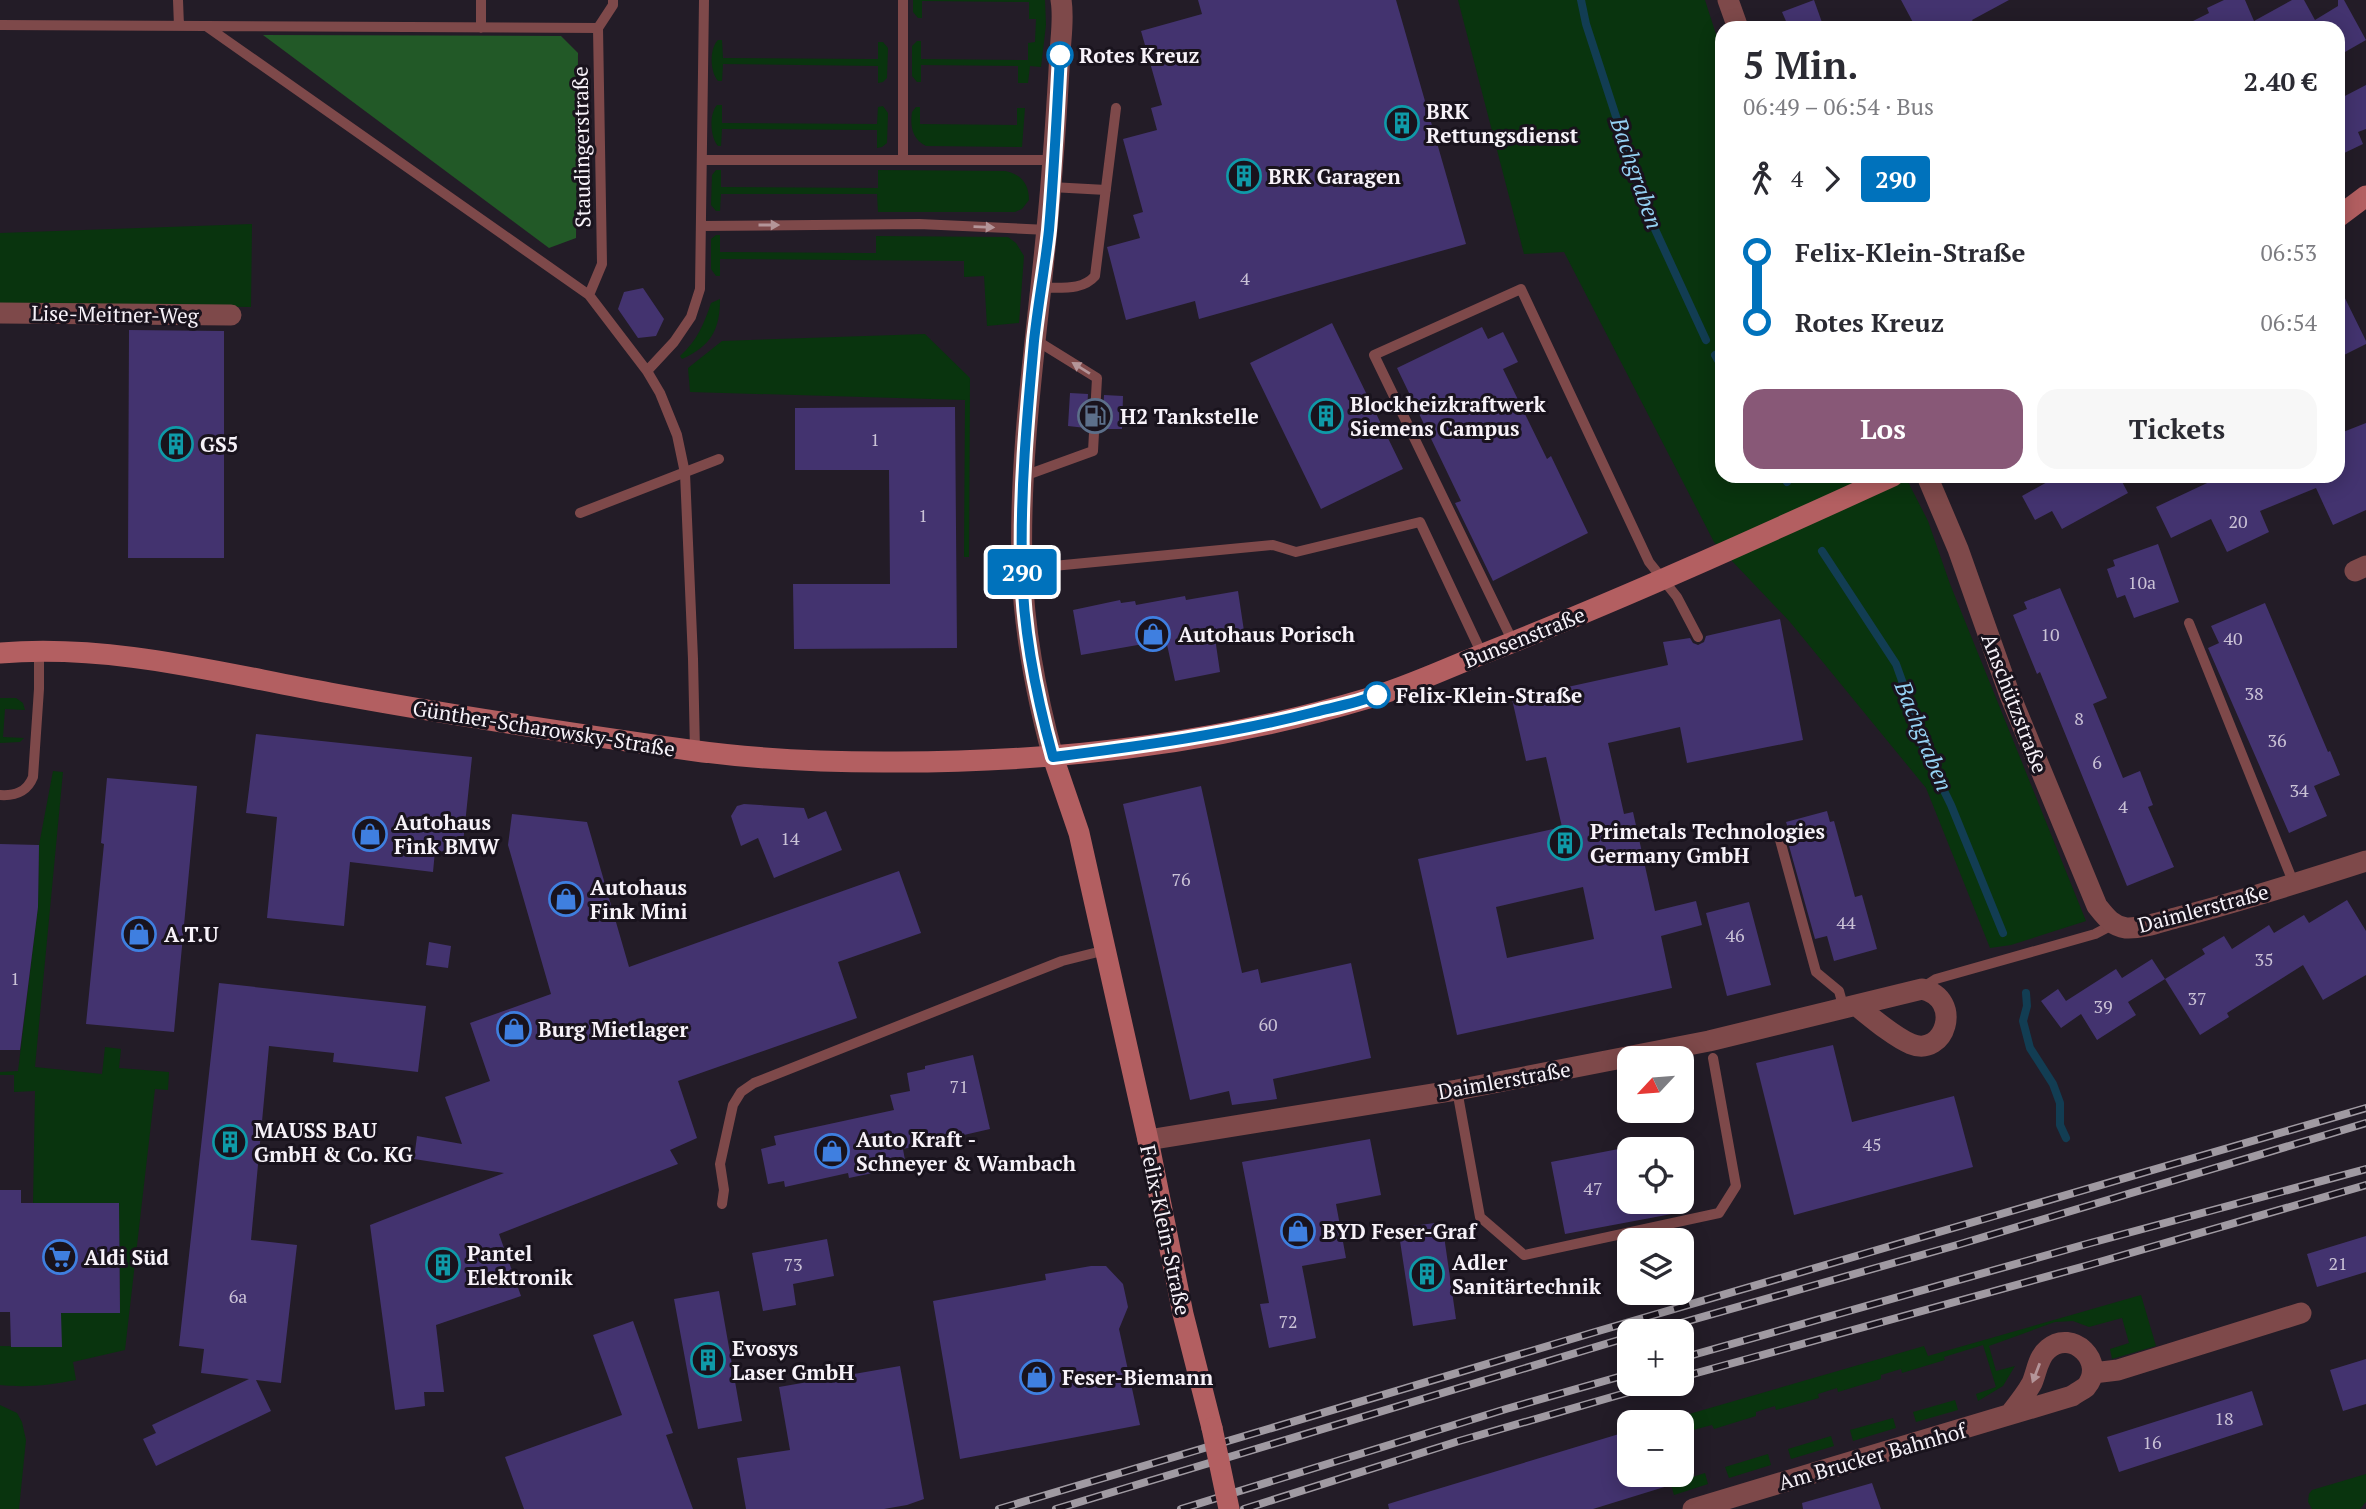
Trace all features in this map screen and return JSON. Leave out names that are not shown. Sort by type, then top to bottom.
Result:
[{"type":"street","points":[[1053,757],[1042,717],[1025,607],[1022,569],[1024,476],[1034,339],[1049,230],[1062,0]]},
{"type":"street","points":[[1728,0],[1736,21]]},
{"type":"street","points":[[2345,212],[2366,196]]},
{"type":"street","name":"Lise-Meitner-Weg","points":[[0,313],[231,315]]},
{"type":"street","name":"Bunsenstraße","points":[[1053,757],[1152,745],[1280,721],[1372,697],[1662,581],[1878,483]]},
{"type":"street","name":"Anschützstraße","points":[[1930,483],[1958,549],[2010,694],[2092,893],[2101,911],[2114,924]]},
{"type":"street","name":"Günther-Scharowsky-Straße","points":[[0,639],[39,650]]},
{"type":"street","name":"Günther-Scharowsky-Straße","points":[[0,653],[39,650],[103,653],[161,660],[365,700],[695,751],[863,762],[955,762],[1053,757]]},
{"type":"street","name":"Felix-Klein-Straße","points":[[1053,757],[1079,833],[1148,1140],[1183,1314],[1229,1509]]},
{"type":"street","name":"Daimlerstraße","points":[[2114,924],[2124,928],[2147,925],[2366,861]]},
{"type":"street","points":[[1850,1008],[1913,1046],[1927,1045],[1940,1037],[1947,1021],[1945,1007],[1935,994],[1922,989]]},
{"type":"street","name":"Daimlerstraße","points":[[1148,1140],[1457,1090],[1709,1041],[1922,989]]},
{"type":"street","points":[[2010,1414],[2024,1396],[2042,1356],[2050,1347],[2063,1342],[2076,1343],[2087,1353],[2093,1373],[2118,1370],[2301,1313]]},
{"type":"street","name":"Am Brucker Bahnhof","points":[[1701,1508],[2072,1396],[2085,1387],[2093,1373]]},
{"type":"lane","points":[[178,0],[179,26]]},
{"type":"lane","points":[[481,0],[481,28]]},
{"type":"lane","name":"Staudingerstraße","points":[[589,295],[602,264],[598,28],[613,5],[613,0]]},
{"type":"lane","points":[[647,371],[652,362],[674,342],[691,317],[700,289],[704,0]]},
{"type":"lane","points":[[903,0],[903,159]]},
{"type":"lane","points":[[0,25],[598,28]]},
{"type":"lane","points":[[206,26],[589,295],[647,371],[660,393],[677,435],[685,472],[695,751]]},
{"type":"lane","points":[[1042,288],[1078,287],[1088,284],[1095,276],[1116,108]]},
{"type":"lane","points":[[702,160],[1053,160]]},
{"type":"lane","points":[[1051,187],[1106,190]]},
{"type":"lane","points":[[701,226],[919,224],[1049,230]]},
{"type":"lane","points":[[1513,642],[1374,355],[1521,289],[1644,552],[1662,581],[1677,597],[1698,637]]},
{"type":"lane","points":[[1024,476],[1093,452],[1097,378],[1034,339]]},
{"type":"lane","points":[[580,513],[719,459]]},
{"type":"lane","points":[[1022,569],[1273,545],[1296,551],[1420,522],[1482,654]]},
{"type":"lane","points":[[2189,623],[2294,884]]},
{"type":"lane","points":[[0,795],[12,796],[19,793],[33,777],[39,650]]},
{"type":"lane","points":[[1780,841],[1816,972],[1839,991],[1850,1008]]},
{"type":"lane","name":"Daimlerstraße","points":[[1922,989],[1936,979],[2095,934],[2114,924]]},
{"type":"lane","points":[[722,1203],[724,1191],[720,1164],[733,1105],[741,1092],[1062,961],[1106,950]]},
{"type":"lane","points":[[1457,1090],[1480,1217],[1524,1255],[1719,1213],[1736,1186],[1713,1058]]},
{"type":"green space","points":[[913,0],[1045,0],[1046,25],[1041,67],[1030,66],[1028,83],[1018,83],[1018,66],[921,65],[921,82],[917,82],[912,76],[912,46],[917,41],[921,41],[921,59],[1028,60],[1028,43],[1035,42],[1036,19],[1029,19],[1029,2],[922,1],[922,18],[918,18],[913,12]]},
{"type":"green space","points":[[1458,0],[1705,0],[1715,31],[1715,483],[1909,483],[1928,521],[1950,584],[2086,921],[2011,945],[1990,948],[1926,788],[1790,622],[1714,542],[1564,252],[1524,254]]},
{"type":"green space","points":[[263,35],[561,36],[578,53],[576,238],[549,248]]},
{"type":"green space","points":[[718,40],[722,40],[723,58],[878,59],[878,42],[883,42],[888,48],[887,78],[878,83],[878,66],[723,64],[722,81],[718,81],[713,72],[712,60],[713,49]]},
{"type":"green space","points":[[717,105],[722,105],[722,123],[877,124],[878,107],[883,106],[888,113],[887,143],[877,148],[877,130],[722,129],[721,146],[718,146],[713,137],[712,126]]},
{"type":"green space","points":[[916,107],[920,107],[920,124],[1017,125],[1017,108],[1025,108],[1022,147],[926,146],[913,132],[912,112]]},
{"type":"green space","points":[[716,170],[721,170],[721,187],[878,188],[878,170],[1005,171],[1023,181],[1028,189],[1029,200],[1022,209],[1015,212],[878,212],[877,194],[721,194],[720,211],[716,211],[711,205],[712,175]]},
{"type":"green space","points":[[252,224],[251,307],[0,304],[0,233]]},
{"type":"green space","points":[[720,235],[720,252],[866,253],[876,253],[876,236],[1008,237],[1016,243],[1024,256],[1019,323],[987,326],[984,276],[964,277],[964,261],[720,259],[720,276],[716,276],[711,269],[711,239]]},
{"type":"green space","points":[[720,299],[718,320],[712,336],[700,349],[682,359],[680,356],[699,332],[711,303]]},
{"type":"green space","points":[[925,334],[970,378],[969,557],[964,557],[965,400],[690,392],[688,368],[722,341]]},
{"type":"green space","points":[[0,698],[16,698],[23,703],[25,710],[5,709],[3,737],[24,738],[20,742],[0,743]]},
{"type":"green space","points":[[53,771],[63,772],[35,1067],[102,1074],[105,1047],[121,1049],[119,1068],[169,1072],[168,1090],[155,1089],[125,1350],[73,1362],[76,1380],[38,1386],[10,1386],[0,1385],[0,1346],[61,1347],[61,1313],[120,1312],[119,1203],[33,1203],[35,1091],[14,1092],[14,1075],[0,1075],[0,1072],[18,1071],[38,907],[39,845]]},
{"type":"green space","points":[[2141,1295],[2156,1346],[2112,1359],[2110,1349],[2129,1343],[2122,1318],[2089,1327],[2073,1321],[2055,1322],[1989,1346],[1996,1371],[2015,1366],[2003,1386],[1978,1401],[1976,1394],[1996,1387],[1983,1345],[1902,1373],[1901,1369],[1881,1375],[1881,1379],[1838,1392],[1837,1388],[1818,1394],[1819,1398],[1776,1410],[1775,1406],[1756,1412],[1756,1416],[1714,1429],[1712,1425],[1694,1430],[1694,1413],[1924,1346],[1928,1356]]},
{"type":"green space","points":[[1955,1400],[1958,1410],[1916,1422],[1913,1412]]},
{"type":"green space","points":[[0,1405],[17,1413],[26,1440],[19,1509],[0,1509]]},
{"type":"green space","points":[[1893,1418],[1896,1428],[1853,1441],[1850,1430]]},
{"type":"green space","points":[[1831,1436],[1834,1446],[1791,1459],[1788,1449]]},
{"type":"green space","points":[[1768,1454],[1771,1465],[1729,1478],[1725,1467]]},
{"type":"green space","points":[[1705,1473],[1708,1484],[1674,1495],[1672,1487],[1694,1487],[1694,1476]]},
{"type":"green space","points":[[2366,1474],[2366,1502],[2360,1509],[2312,1509],[2308,1502],[2312,1490]]},
{"type":"building","name":"BRK Garagen","points":[[1198,0],[1396,0],[1466,244],[1199,319],[1195,301],[1126,320],[1107,247],[1140,238],[1133,215],[1143,212],[1123,139],[1157,130],[1151,108],[1162,105],[1141,31],[1202,14]]},
{"type":"building","points":[[1814,0],[1822,21],[1786,21],[1782,12]]},
{"type":"building","points":[[1901,0],[2009,0],[1973,21],[1912,21]]},
{"type":"building","points":[[2224,0],[2245,0],[2254,21],[2193,21],[2209,13],[2207,8]]},
{"type":"building","points":[[2292,0],[2304,0],[2315,20],[2338,6],[2338,0],[2344,0],[2366,40],[2345,52],[2345,21],[2254,21]]},
{"type":"building","points":[[2366,85],[2366,129],[2358,132],[2363,144],[2345,153],[2345,96]]},
{"type":"building","points":[[643,288],[664,319],[656,336],[638,338],[618,309],[624,292]]},
{"type":"building","points":[[2345,298],[2366,341],[2366,344],[2345,354]]},
{"type":"building","name":"Blockheizkraftwerk Siemens Campus","points":[[1332,323],[1403,469],[1321,509],[1250,363]]},
{"type":"building","points":[[1482,327],[1488,339],[1503,332],[1518,362],[1503,369],[1547,459],[1551,456],[1588,533],[1493,581],[1455,503],[1461,501],[1397,368]]},
{"type":"building","name":"GS5","points":[[129,330],[224,331],[224,558],[128,558]]},
{"type":"building","points":[[1070,393],[1088,394],[1086,428],[1068,426]]},
{"type":"building","points":[[1104,395],[1123,396],[1122,429],[1102,429]]},
{"type":"building","points":[[955,407],[957,648],[794,649],[793,584],[890,584],[889,470],[795,470],[795,408]]},
{"type":"building","points":[[2366,423],[2366,510],[2333,525],[2316,488],[2260,511],[2269,532],[2227,552],[2211,519],[2171,538],[2156,507],[2207,483],[2345,483],[2345,431]]},
{"type":"building","points":[[2045,483],[2123,483],[2128,493],[2062,529],[2052,511],[2035,520],[2022,496]]},
{"type":"building","points":[[2158,544],[2179,602],[2134,618],[2125,595],[2117,598],[2107,569],[2115,566],[2113,560]]},
{"type":"building","points":[[2060,588],[2107,698],[2093,704],[2123,778],[2140,771],[2153,805],[2148,807],[2174,867],[2127,886],[2040,672],[2037,674],[2013,615],[2027,609],[2024,602]]},
{"type":"building","name":"Autohaus Porisch","points":[[1238,591],[1244,631],[1215,638],[1220,672],[1175,681],[1166,640],[1081,655],[1073,610],[1120,600],[1121,603],[1135,601],[1136,605],[1185,596],[1186,600]]},
{"type":"building","points":[[2265,603],[2340,775],[2314,786],[2327,816],[2289,833],[2208,648],[2219,643],[2211,626]]},
{"type":"building","name":"Primetals Technologies Germany GmbH","points":[[1780,619],[1803,740],[1687,763],[1680,727],[1608,743],[1624,814],[1633,812],[1655,911],[1696,901],[1702,925],[1661,936],[1672,988],[1457,1035],[1418,859],[1562,827],[1546,757],[1526,761],[1512,699],[1668,665],[1663,642],[1690,638],[1698,645],[1704,642],[1706,636]],"holes":[[[1583,887],[1594,939],[1507,958],[1496,907]]]},
{"type":"building","name":"Autohaus Fink BMW","points":[[256,734],[472,757],[462,853],[435,851],[433,872],[350,862],[344,926],[267,918],[277,817],[246,813]]},
{"type":"building","name":"A.T.U","points":[[107,778],[197,786],[174,1032],[86,1024],[104,844],[101,843]]},
{"type":"building","points":[[1201,786],[1242,973],[1258,969],[1261,983],[1351,963],[1371,1058],[1273,1079],[1277,1099],[1232,1105],[1229,1091],[1190,1100],[1123,804]]},
{"type":"building","points":[[744,804],[804,808],[808,819],[826,811],[842,850],[774,878],[758,838],[741,846],[731,816],[737,806]]},
{"type":"building","points":[[1827,811],[1830,822],[1834,821],[1855,897],[1862,895],[1877,949],[1834,961],[1827,936],[1815,939],[1786,835],[1790,834],[1786,822]]},
{"type":"building","points":[[512,814],[587,822],[629,967],[899,871],[921,933],[838,962],[857,1018],[678,1081],[697,1138],[670,1150],[678,1164],[499,1234],[521,1296],[436,1325],[444,1392],[424,1392],[425,1406],[395,1410],[370,1225],[504,1173],[414,1159],[417,1136],[462,1144],[445,1097],[490,1081],[470,1023],[551,994],[508,845]]},
{"type":"building","points":[[0,844],[39,845],[38,907],[20,1050],[0,1050]]},
{"type":"building","points":[[2347,900],[2366,931],[2366,975],[2323,1000],[2303,965],[2227,1013],[2229,1017],[2200,1035],[2165,979],[2205,954],[2202,949],[2224,936],[2232,949],[2269,925],[2274,933],[2304,915],[2309,923]]},
{"type":"building","points":[[1749,902],[1771,985],[1727,996],[1706,913]]},
{"type":"building","points":[[429,942],[451,946],[448,968],[426,965]]},
{"type":"building","points":[[2152,959],[2165,979],[2128,1002],[2136,1015],[2097,1040],[2081,1014],[2061,1028],[2041,1001],[2058,989],[2066,1001],[2116,969],[2122,978]]},
{"type":"building","points":[[219,983],[426,1006],[418,1072],[333,1062],[334,1053],[269,1046],[251,1240],[297,1245],[281,1383],[256,1380],[271,1411],[156,1466],[143,1439],[156,1433],[152,1425],[249,1379],[201,1373],[204,1349],[179,1346]]},
{"type":"building","points":[[1833,1045],[1852,1122],[1954,1096],[1973,1167],[1794,1215],[1756,1063]]},
{"type":"building","points":[[973,1055],[990,1129],[903,1149],[906,1166],[849,1178],[848,1173],[785,1187],[784,1181],[768,1184],[761,1149],[776,1145],[774,1136],[894,1110],[890,1095],[910,1091],[907,1073]]},
{"type":"building","name":"BYD Feser-Graf","points":[[1370,1139],[1381,1195],[1336,1204],[1346,1258],[1302,1266],[1316,1338],[1269,1348],[1260,1304],[1269,1303],[1242,1162]]},
{"type":"building","points":[[1617,1149],[1617,1214],[1672,1214],[1565,1234],[1551,1162]]},
{"type":"building","name":"Aldi Süd","points":[[0,1190],[21,1190],[21,1203],[119,1203],[120,1313],[61,1313],[62,1347],[11,1347],[10,1312],[0,1312]]},
{"type":"building","name":"Adler Sanitärtechnik","points":[[1442,1222],[1456,1319],[1413,1326],[1398,1228]]},
{"type":"building","points":[[2366,1236],[2366,1272],[2317,1287],[2307,1254]]},
{"type":"building","points":[[827,1239],[834,1276],[793,1284],[796,1305],[763,1311],[752,1253]]},
{"type":"building","name":"Feser-Biemann","points":[[1106,1266],[1123,1284],[1128,1307],[1119,1329],[1140,1425],[960,1459],[933,1301],[1046,1280],[1045,1274]]},
{"type":"building","name":"Evosys Laser GmbH","points":[[719,1291],[742,1421],[698,1429],[674,1299]]},
{"type":"building","points":[[633,1321],[673,1433],[666,1435],[693,1509],[524,1509],[505,1457],[622,1415],[593,1335]]},
{"type":"building","points":[[2366,1359],[2366,1404],[2343,1411],[2330,1370]]},
{"type":"building","points":[[900,1366],[924,1499],[884,1509],[746,1509],[737,1458],[790,1450],[779,1387]]},
{"type":"building","points":[[2252,1391],[2263,1425],[2119,1472],[2107,1437]]},
{"type":"building","points":[[1617,1435],[1617,1487],[1664,1487],[1593,1509],[1389,1509],[1388,1504]]},
{"type":"building","points":[[1872,1483],[1881,1509],[1803,1509],[1802,1503]]},
{"type":"waterway","name":"Bachgraben","points":[[1581,0],[1586,24],[1647,212],[1706,340]]},
{"type":"waterway","name":"Bachgraben","points":[[1822,551],[1896,664],[1919,728],[1923,748],[1951,805],[2003,933]]},
{"type":"waterway","name":"Bachgraben","points":[[2026,993],[2027,1006],[2023,1021],[2030,1048],[2053,1084],[2060,1103],[2060,1125],[2066,1138]]},
{"type":"railway","points":[[999,1509],[2366,1108]]},
{"type":"railway","points":[[1694,1319],[1957,1245],[2366,1123]]},
{"type":"railway","points":[[1694,1355],[2366,1169]]},
{"type":"railway","points":[[1694,1374],[2089,1265],[2366,1185]]},
{"type":"railway","points":[[1056,1509],[1617,1341]]},
{"type":"railway","points":[[1181,1509],[1617,1377]]},
{"type":"railway","points":[[1244,1509],[1459,1441],[1617,1396]]},
{"type":"bus line","name":"290","points":[[1060,55],[1049,230],[1034,339],[1024,476],[1022,569],[1035,675],[1042,717],[1053,757],[1152,745],[1223,732],[1280,721],[1377,695]]},
{"type":"place","name":"Rotes Kreuz","points":[[1060,55]]},
{"type":"place","name":"BRK Rettungsdienst","points":[[1402,123]]},
{"type":"place","name":"BRK Garagen","points":[[1244,176]]},
{"type":"place","name":"H2 Tankstelle","points":[[1095,416]]},
{"type":"place","name":"Blockheizkraftwerk Siemens Campus","points":[[1326,416]]},
{"type":"place","name":"GS5","points":[[176,444]]},
{"type":"place","name":"Autohaus Porisch","points":[[1153,634]]},
{"type":"place","name":"Felix-Klein-Straße","points":[[1377,695]]},
{"type":"place","name":"Autohaus Fink BMW","points":[[370,834]]},
{"type":"place","name":"Primetals Technologies Germany GmbH","points":[[1565,843]]},
{"type":"place","name":"Autohaus Fink Mini","points":[[566,899]]},
{"type":"place","name":"A.T.U","points":[[139,934]]},
{"type":"place","name":"Burg Mietlager","points":[[514,1029]]},
{"type":"place","name":"MAUSS BAU GmbH & Co. KG","points":[[230,1142]]},
{"type":"place","name":"Auto Kraft - Schneyer & Wambach","points":[[832,1151]]},
{"type":"place","name":"BYD Feser-Graf","points":[[1298,1231]]},
{"type":"place","name":"Aldi Süd","points":[[60,1257]]},
{"type":"place","name":"Pantel Elektronik","points":[[443,1265]]},
{"type":"place","name":"Adler Sanitärtechnik","points":[[1427,1274]]},
{"type":"place","name":"Evosys Laser GmbH","points":[[708,1360]]},
{"type":"place","name":"Feser-Biemann","points":[[1037,1377]]}]
